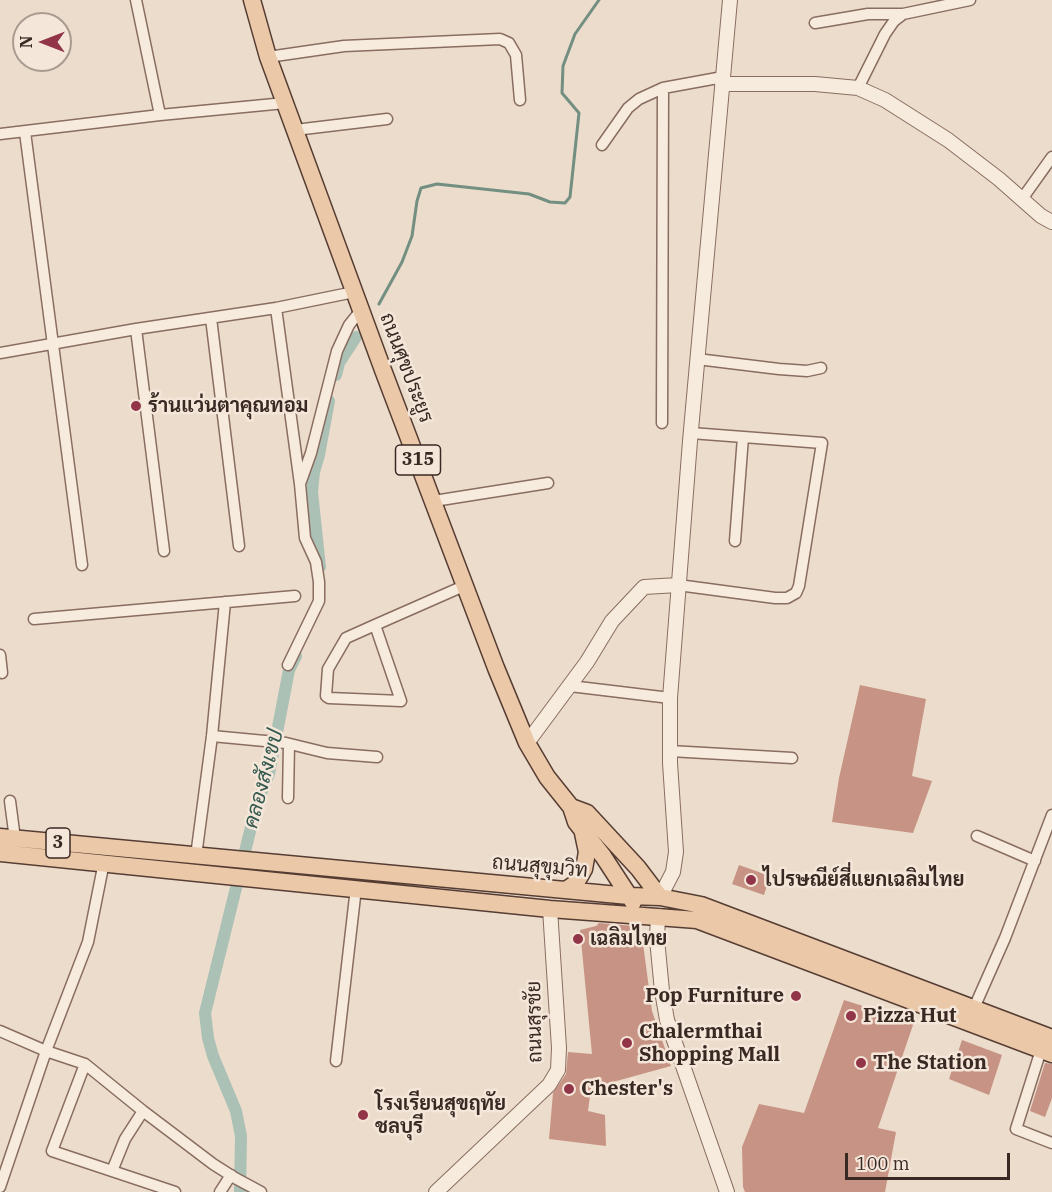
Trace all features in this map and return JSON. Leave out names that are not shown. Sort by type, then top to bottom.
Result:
[{"type":"main road","name":"ถนนศุขประยูร","points":[[252,0],[268,57],[354,292],[496,668],[527,742],[547,777],[571,807],[576,822],[603,856],[641,915]]},
{"type":"main road","name":"ถนนศุขประยูร","points":[[571,807],[587,813],[638,868],[660,897]]},
{"type":"main road","points":[[566,890],[581,877],[586,861],[586,844],[582,831]]},
{"type":"main road","name":"ถนนสุขุมวิท","points":[[7,838],[110,855],[225,867],[660,897],[701,905],[974,1008],[1048,1047]]},
{"type":"main road","name":"ถนนสุขุมวิท","points":[[0,852],[196,856],[225,867]]},
{"type":"main road","name":"ถนนสุขุมวิท","points":[[247,869],[356,888],[550,909],[697,920],[1048,1047]]},
{"type":"main road","points":[[658,916],[660,897]]},
{"type":"street","points":[[136,0],[160,115]]},
{"type":"street","points":[[660,897],[673,872],[676,852],[670,751],[670,698],[697,359],[730,0]]},
{"type":"street","points":[[815,24],[868,14],[903,14],[970,0]]},
{"type":"street","points":[[858,88],[885,34],[894,21],[903,14]]},
{"type":"street","points":[[268,57],[344,46],[500,39],[509,43],[516,55],[520,100]]},
{"type":"street","points":[[602,145],[628,108],[639,99],[663,88],[723,81],[858,88],[885,100],[948,140],[999,179],[1041,216],[1052,222]]},
{"type":"street","points":[[662,423],[663,88]]},
{"type":"street","points":[[0,134],[285,103]]},
{"type":"street","points":[[295,130],[387,119]]},
{"type":"street","points":[[25,132],[82,565]]},
{"type":"street","points":[[1022,199],[1052,157]]},
{"type":"street","points":[[0,353],[136,329],[276,308],[354,292]]},
{"type":"street","points":[[276,308],[305,538],[316,562],[319,582],[319,601],[288,665]]},
{"type":"street","points":[[300,484],[311,453],[337,351],[349,325],[361,310]]},
{"type":"street","points":[[210,318],[239,546]]},
{"type":"street","points":[[136,329],[164,551]]},
{"type":"street","points":[[697,359],[779,369],[807,371],[821,368]]},
{"type":"street","points":[[527,742],[570,686],[612,621],[644,587],[678,585],[775,598],[787,598],[796,594],[822,443],[691,433]]},
{"type":"street","points":[[735,541],[743,437]]},
{"type":"street","points":[[434,501],[548,483]]},
{"type":"street","points":[[375,625],[401,700],[329,698],[326,696],[328,669],[346,638],[375,625],[466,585]]},
{"type":"street","points":[[34,619],[296,596]]},
{"type":"street","points":[[196,856],[212,736],[225,602]]},
{"type":"street","points":[[0,655],[2,674]]},
{"type":"street","points":[[570,686],[670,698]]},
{"type":"street","points":[[212,736],[288,744],[327,753],[376,757]]},
{"type":"street","points":[[288,744],[288,798]]},
{"type":"street","points":[[670,751],[792,758]]},
{"type":"street","points":[[7,838],[10,801]]},
{"type":"street","points":[[974,1008],[1005,938],[1052,815]]},
{"type":"street","points":[[977,836],[1035,861]]},
{"type":"street","points":[[0,1187],[46,1051],[88,942],[110,855]]},
{"type":"street","points":[[336,1061],[356,888]]},
{"type":"street","name":"ถนนสุรชัย","points":[[436,1192],[549,1086],[558,1070],[559,1048],[550,909]]},
{"type":"street","points":[[658,916],[657,939],[667,1020],[727,1192]]},
{"type":"street","points":[[0,1031],[46,1051],[85,1064],[143,1111],[233,1177],[261,1192]]},
{"type":"street","points":[[1048,1047],[1016,1129],[1052,1143]]},
{"type":"street","points":[[85,1064],[52,1151],[176,1192]]},
{"type":"street","points":[[112,1171],[125,1139],[143,1111]]},
{"type":"street","points":[[220,1192],[233,1177]]},
{"type":"building","points":[[860,685],[926,699],[912,776],[932,781],[913,833],[832,822],[839,778]]},
{"type":"building","name":"ไปรษณีย์สี่แยกเฉลิมไทย","points":[[739,865],[770,876],[764,895],[732,884]]},
{"type":"building","name":"Chalermthai Shopping Mall","points":[[599,923],[635,926],[642,936],[652,1011],[671,1066],[591,1088],[588,1111],[605,1115],[606,1146],[549,1139],[553,1093],[566,1074],[568,1052],[592,1054],[580,930]]},
{"type":"building","points":[[844,1000],[914,1022],[878,1128],[896,1132],[885,1192],[745,1192],[742,1147],[759,1104],[804,1113]]},
{"type":"building","points":[[962,1040],[1002,1055],[989,1095],[949,1079]]},
{"type":"building","points":[[1045,1063],[1052,1064],[1052,1098],[1045,1117],[1030,1111]]},
{"type":"waterway","points":[[379,304],[402,262],[412,236],[421,188],[437,184],[529,194],[550,202],[565,203],[570,197],[579,113],[562,93],[563,66],[575,34],[599,0]]},
{"type":"waterway","name":"คลองสังเขป","points":[[336,375],[339,363],[356,337]]},
{"type":"waterway","name":"คลองสังเขป","points":[[320,567],[312,492],[329,401]]},
{"type":"waterway","name":"คลองสังเขป","points":[[240,1192],[241,1136],[236,1111],[213,1056],[205,1013],[257,803],[269,774],[289,670],[296,656]]},
{"type":"place","name":"ร้านแว่นตาคุณทอม","points":[[136,406]]},
{"type":"place","name":"ไปรษณีย์สี่แยกเฉลิมไทย","points":[[751,880]]},
{"type":"place","name":"เฉลิมไทย","points":[[578,939]]},
{"type":"place","name":"Pop Furniture","points":[[796,996]]},
{"type":"place","name":"Pizza Hut","points":[[851,1016]]},
{"type":"place","name":"Chalermthai Shopping Mall","points":[[627,1043]]},
{"type":"place","name":"The Station","points":[[861,1063]]},
{"type":"place","name":"Chester's","points":[[569,1089]]},
{"type":"place","name":"โรงเรียนสุขฤทัย ชลบุรี","points":[[363,1115]]}]
